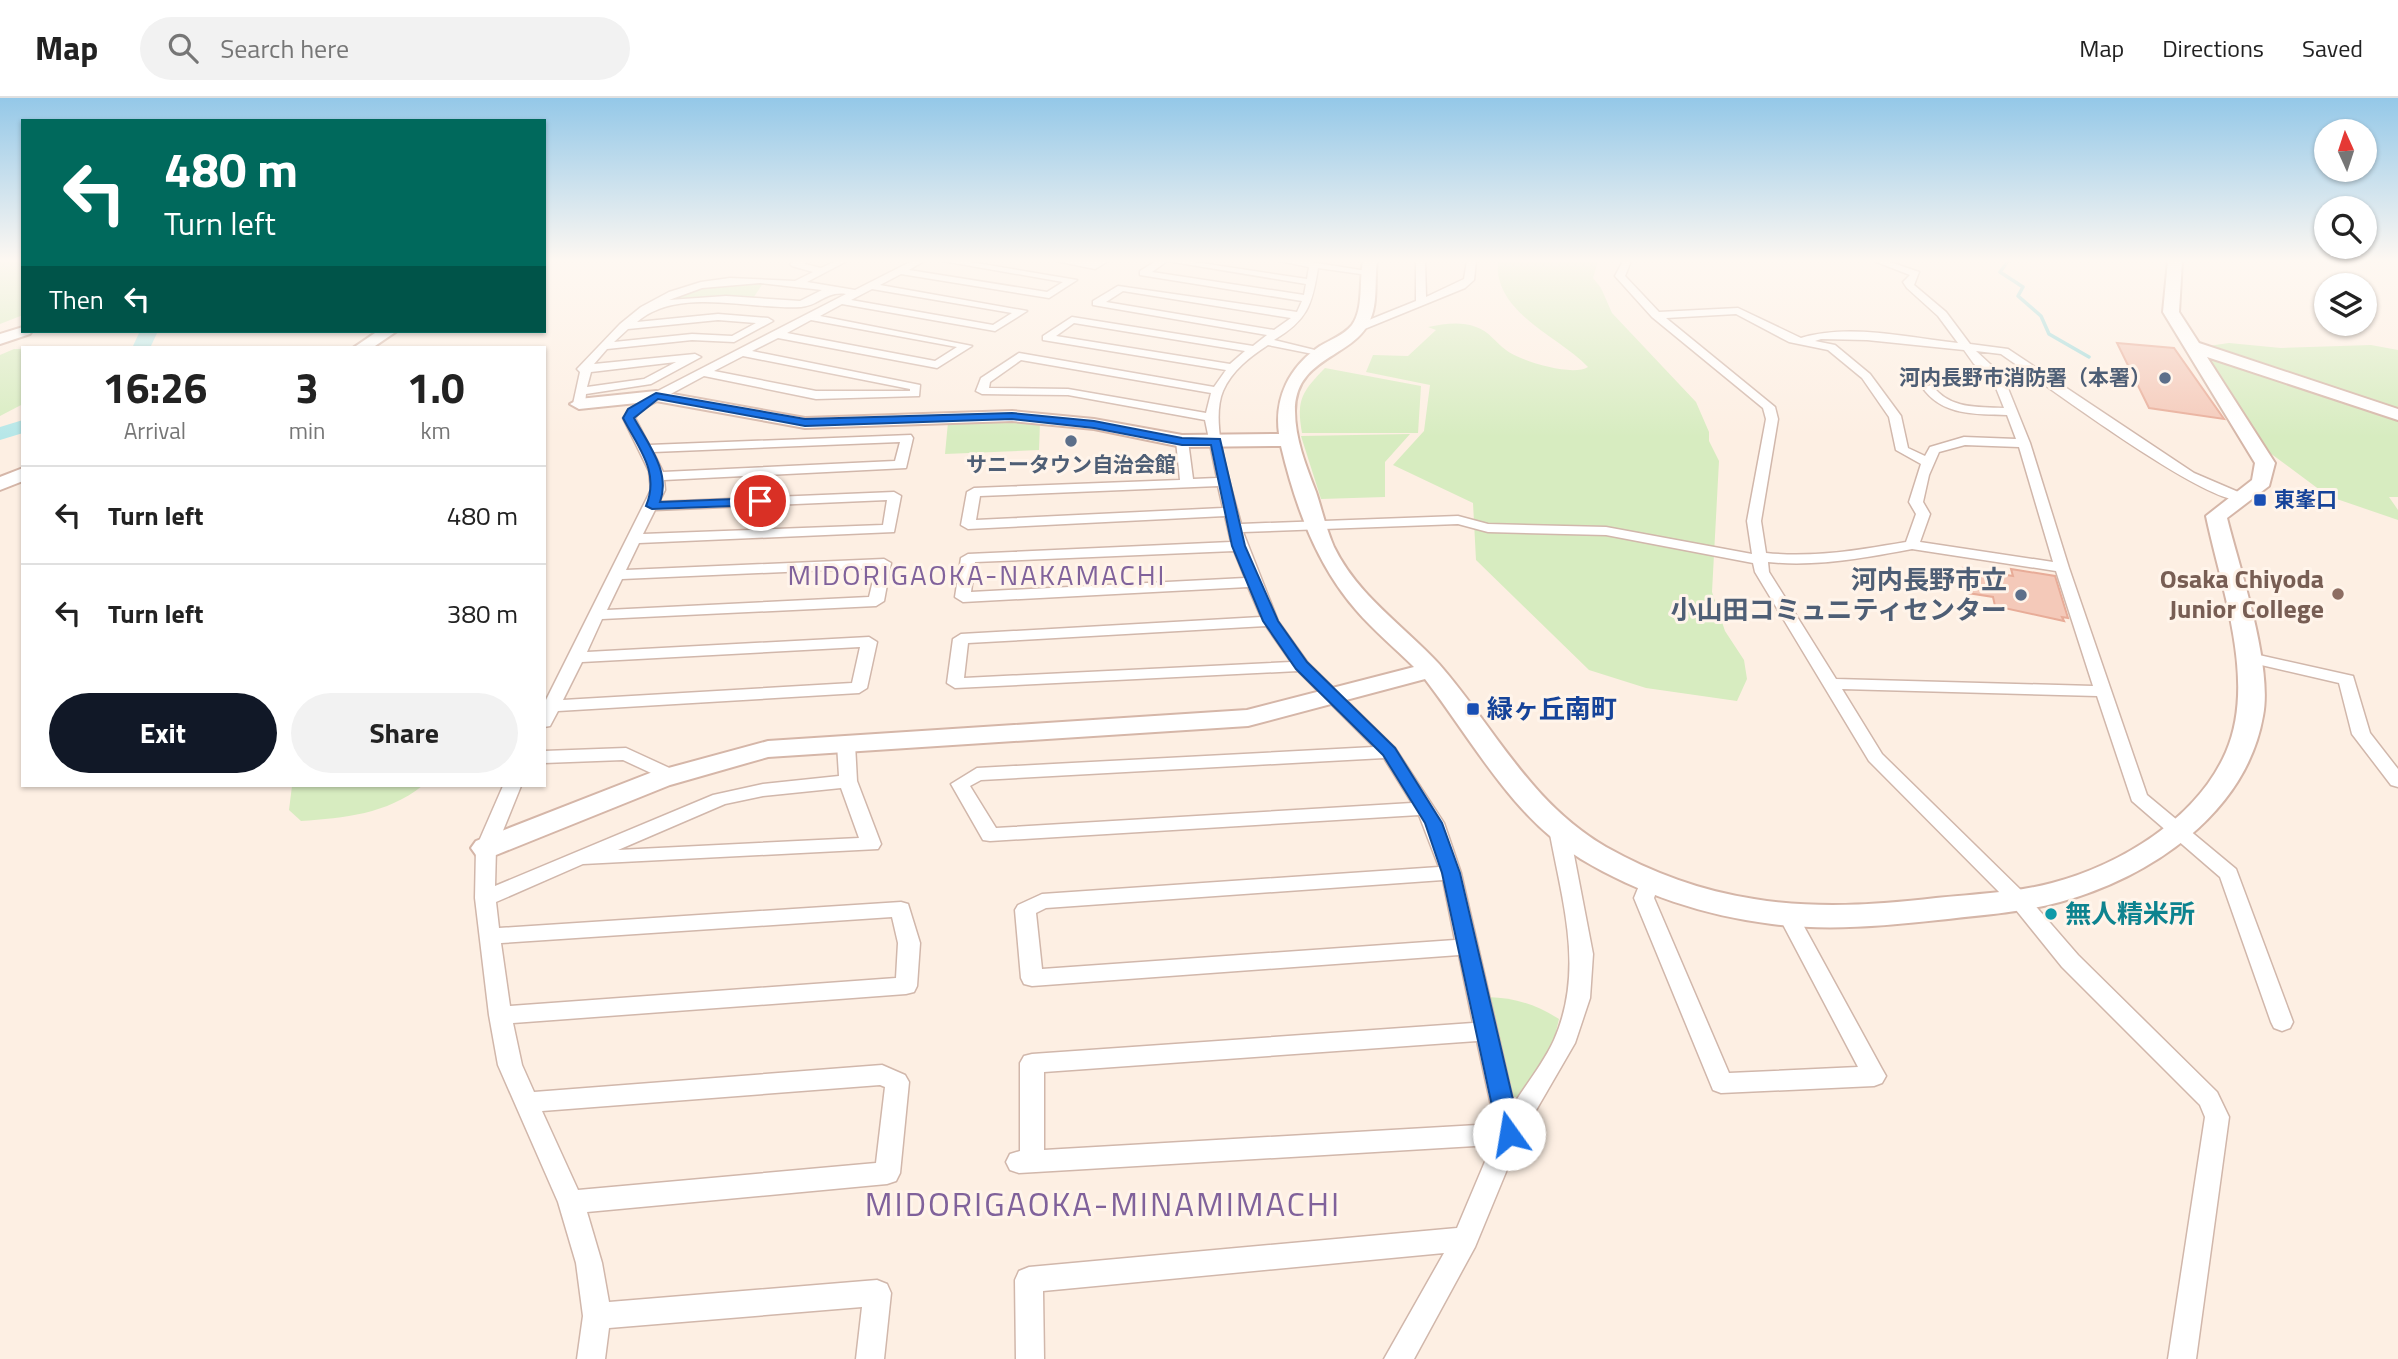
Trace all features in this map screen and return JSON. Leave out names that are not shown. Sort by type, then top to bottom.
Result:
[{"type":"main road","points":[[364,346],[386,333]]},
{"type":"street","points":[[580,397],[583,369],[632,320]]},
{"type":"street","points":[[625,326],[689,320]]},
{"type":"street","points":[[604,346],[692,337],[734,339],[768,321],[745,320]]},
{"type":"street","points":[[546,718],[658,490],[658,475],[629,418],[637,407],[656,396],[804,320]]},
{"type":"street","points":[[776,334],[937,365],[967,346],[825,320]]},
{"type":"street","points":[[948,320],[995,328],[1008,320]]},
{"type":"street","points":[[1232,368],[1046,338],[1072,320],[1319,354]]},
{"type":"street","points":[[1195,320],[1278,334]]},
{"type":"street","points":[[1295,320],[1232,368],[1217,391],[1211,417],[1234,528],[1270,621],[1302,666],[1389,752],[1427,808],[1451,873],[1509,1134]]},
{"type":"street","points":[[1357,328],[1361,320]]},
{"type":"street","points":[[1378,320],[1357,328],[1319,354],[1297,379],[1285,406],[1289,440],[1324,550],[1369,612],[1430,670],[1524,794],[1559,829],[1601,857],[1650,881],[1733,907],[1788,915],[1836,918],[2020,900],[2060,892],[2138,859],[2180,828],[2213,798],[2249,734],[2255,702],[2250,658],[2216,516],[2262,482],[2264,463],[2176,320]]},
{"type":"street","points":[[1662,320],[1740,383],[1771,413],[1754,520],[1762,572],[1875,757],[2020,900],[2070,961],[2209,1099],[2217,1117],[2182,1359]]},
{"type":"street","points":[[1755,320],[1793,340],[1831,347],[1866,376],[1895,416],[1902,450],[1929,463]]},
{"type":"street","points":[[1947,320],[1969,346],[1978,362],[1997,376],[2024,443],[2062,568],[2138,797],[2154,813],[2180,828],[2229,874],[2282,1022]]},
{"type":"street","points":[[0,339],[21,332]]},
{"type":"street","points":[[1804,341],[1820,336],[1854,337],[1969,346],[2012,355],[2189,476],[2238,498]]},
{"type":"street","points":[[2194,347],[2398,408]]},
{"type":"street","points":[[2194,347],[2398,415]]},
{"type":"street","points":[[703,372],[816,395],[915,394],[916,387],[741,352]]},
{"type":"street","points":[[1211,417],[1068,392],[982,391],[985,380],[1019,356],[1217,391]]},
{"type":"street","points":[[580,397],[647,382],[695,357],[583,369]]},
{"type":"street","points":[[1928,387],[1936,399],[1952,405],[2011,412]]},
{"type":"street","points":[[580,397],[656,396],[805,423],[1012,416],[1094,425],[1182,442],[1289,440]]},
{"type":"street","points":[[645,449],[906,438],[901,466],[658,475]]},
{"type":"street","points":[[1912,545],[1923,514],[1916,502],[1934,450],[1964,441],[2024,443]]},
{"type":"street","points":[[1182,442],[1187,483]]},
{"type":"street","points":[[0,484],[21,475]]},
{"type":"street","points":[[1224,482],[974,492],[968,525],[1231,512]]},
{"type":"street","points":[[635,539],[889,529],[894,496],[652,506]]},
{"type":"street","points":[[1234,528],[1458,520],[1488,528],[1606,531],[1759,559],[1791,560],[1856,555],[1912,545],[2062,568]]},
{"type":"street","points":[[1239,546],[968,558],[963,597],[1255,582]]},
{"type":"street","points":[[598,615],[876,601],[884,563],[618,575]]},
{"type":"street","points":[[1270,621],[961,639],[955,683],[1302,666]]},
{"type":"street","points":[[553,706],[859,688],[869,642],[577,657]]},
{"type":"street","points":[[2250,658],[2347,680],[2361,734],[2398,781]]},
{"type":"street","points":[[486,848],[719,758],[768,749],[1235,720],[1335,698],[1430,670]]},
{"type":"street","points":[[1831,684],[2103,691]]},
{"type":"street","points":[[584,858],[871,844],[848,781],[846,744]]},
{"type":"street","points":[[1389,752],[977,774],[960,784],[990,835],[1427,808]]},
{"type":"street","points":[[546,757],[626,754],[670,775]]},
{"type":"street","points":[[485,898],[720,799],[763,790],[848,781]]},
{"type":"street","points":[[512,787],[486,848],[485,898],[500,1014],[510,1065],[571,1202],[589,1263],[597,1317],[591,1359]]},
{"type":"street","points":[[1398,1359],[1465,1239],[1509,1134],[1564,1043],[1578,998],[1582,954],[1559,829]]},
{"type":"street","points":[[1451,873],[1042,901],[1025,910],[1032,978],[1468,947]]},
{"type":"street","points":[[1650,881],[1644,898],[1721,1083],[1874,1076],[1788,915]]},
{"type":"street","points":[[491,936],[901,909],[909,943],[906,986],[500,1014]]},
{"type":"street","points":[[1486,1031],[1032,1063],[1025,1161],[1509,1134]]},
{"type":"street","points":[[528,1102],[882,1075],[897,1082],[887,1173],[571,1202]]},
{"type":"street","points":[[1030,1359],[1029,1280],[1465,1239]]},
{"type":"street","points":[[597,1317],[877,1293],[870,1359]]},
{"type":"green space","points":[[1528,320],[1618,320],[1696,402],[1719,461],[1712,592],[1725,631],[1744,660],[1747,679],[1737,701],[1646,688],[1589,670],[1476,560],[1473,503],[1393,465],[1424,431],[1430,385],[1366,372],[1373,355],[1408,356],[1436,330],[1428,327],[1464,324],[1485,332],[1513,354],[1534,363],[1570,370],[1588,367]]},
{"type":"green space","points":[[2229,343],[2281,348],[2371,345],[2398,350],[2398,497],[2389,497],[2398,510],[2398,520],[2328,496],[2270,453],[2207,362],[2201,347]]},
{"type":"green space","points":[[21,349],[21,405],[0,416],[0,355]]},
{"type":"green space","points":[[1325,368],[1421,386],[1418,433],[1302,433],[1300,412],[1303,397]]},
{"type":"green space","points":[[948,422],[1040,422],[1039,450],[945,454]]},
{"type":"green space","points":[[1410,434],[1385,462],[1385,497],[1321,499],[1301,436]]},
{"type":"green space","points":[[292,787],[421,787],[380,809],[349,816],[301,821],[289,810]]},
{"type":"green space","points":[[1488,997],[1525,1003],[1559,1019],[1553,1044],[1519,1098],[1506,1095]]},
{"type":"building","name":"河内長野市消防署（本署）","points":[[2117,343],[2174,348],[2224,419],[2149,408]]},
{"type":"building","name":"河内長野市立 小山田コミュニティセンター","points":[[1963,568],[2013,576],[2011,569],[2055,576],[2068,618],[2062,617],[2064,621],[1995,606],[1993,597],[1968,593]]},
{"type":"waterway","points":[[2043,320],[2049,334],[2089,357]]},
{"type":"waterway","points":[[142,346],[148,333]]},
{"type":"waterway","points":[[0,434],[21,427]]},
{"type":"place","name":"河内長野市消防署（本署）","points":[[2165,378]]},
{"type":"place","name":"サニータウン自治会館","points":[[1071,441]]},
{"type":"place","name":"東峯口","points":[[2260,500]]},
{"type":"place","name":"Osaka Chiyoda Junior College","points":[[2338,594]]},
{"type":"place","name":"河内長野市立 小山田コミュニティセンター","points":[[2021,595]]},
{"type":"place","name":"緑ヶ丘南町","points":[[1473,709]]},
{"type":"place","name":"無人精米所","points":[[2051,914]]},
{"type":"district","name":"MIDORIGAOKA-NAKAMACHI","points":[[977,575]]},
{"type":"district","name":"MIDORIGAOKA-MINAMIMACHI","points":[[1103,1204]]},
{"type":"route","points":[[760,501],[652,506],[658,490],[658,475],[629,418],[632,412],[656,396],[805,423],[1012,416],[1094,425],[1182,442],[1216,442],[1239,546],[1270,621],[1302,666],[1350,710],[1389,752],[1404,771],[1434,823],[1451,873],[1509,1134]]}]
